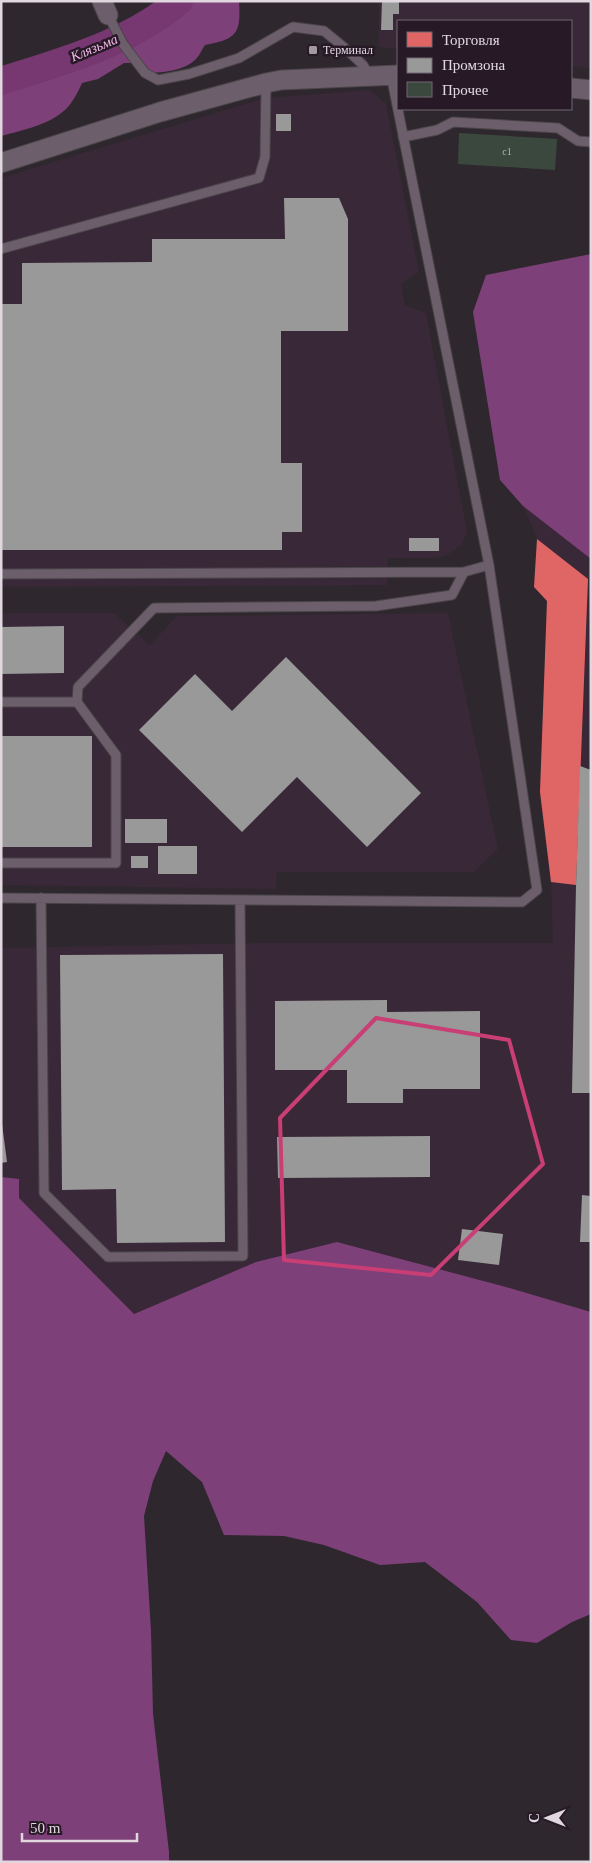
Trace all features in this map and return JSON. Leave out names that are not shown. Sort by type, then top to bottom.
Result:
[{"type":"street","points":[[1,163],[160,112],[266,83],[281,80],[394,75]]},
{"type":"street","points":[[572,88],[591,90]]},
{"type":"lane","points":[[105,8],[123,44],[145,73],[158,80],[189,74],[239,58],[293,27],[324,31],[346,48],[363,65],[369,76]]},
{"type":"lane","points":[[394,75],[397,96]]},
{"type":"lane","points":[[1,249],[259,178],[265,156],[266,83]]},
{"type":"lane","points":[[1,898],[522,902],[537,890],[489,565],[399,110]]},
{"type":"lane","points":[[403,137],[437,130],[453,122],[558,128],[578,141],[591,142]]},
{"type":"lane","points":[[1,574],[464,572],[489,565]]},
{"type":"lane","points":[[1,863],[116,863],[116,754],[78,702],[78,687],[154,608],[376,606],[452,595],[464,572]]},
{"type":"lane","points":[[1,702],[78,702]]},
{"type":"lane","points":[[41,898],[44,1193],[108,1257],[243,1256],[240,900]]},
{"type":"highlighted area","points":[[376,1018],[509,1040],[543,1164],[431,1275],[284,1260],[280,1118]]},
{"type":"shaded area","points":[[190,1],[239,1],[239,21],[235,33],[224,40],[205,45],[199,56],[192,63],[175,70],[152,73],[140,63],[124,63],[98,79],[82,83],[69,106],[59,115],[35,126],[1,136],[1,87],[38,76],[53,75],[85,67],[123,44],[150,33]]},
{"type":"shaded area","points":[[379,1],[591,1],[591,68],[572,66],[572,20],[397,20],[397,49],[379,47]]},
{"type":"shaded area","points":[[370,90],[386,104],[419,272],[401,284],[405,305],[426,313],[467,532],[461,545],[447,555],[435,558],[388,558],[387,585],[1,587],[1,178],[265,98]]},
{"type":"shaded area","points":[[591,254],[591,559],[523,506],[500,480],[473,312],[486,275]]},
{"type":"shaded area","points":[[523,506],[591,559],[591,1312],[506,1287],[337,1242],[256,1262],[134,1314],[19,1198],[19,1180],[1,1177],[1,932],[3,948],[262,943],[553,943],[551,882],[540,792],[547,601],[534,587],[537,539]]},
{"type":"shaded area","points":[[1,613],[114,613],[150,645],[177,616],[448,613],[498,849],[474,872],[277,872],[276,889],[1,885]]},
{"type":"shaded area","points":[[1,1177],[19,1179],[19,1198],[134,1314],[256,1262],[337,1242],[506,1287],[591,1312],[591,1614],[572,1622],[537,1643],[511,1640],[477,1602],[425,1562],[380,1565],[324,1545],[284,1536],[224,1535],[202,1482],[166,1451],[153,1481],[144,1516],[151,1631],[153,1714],[169,1862],[1,1862]]},
{"type":"building: Торговля","points":[[537,539],[588,579],[576,885],[551,882],[540,792],[547,601],[534,587]]},
{"type":"building: Промзона","points":[[382,1],[399,1],[399,14],[393,14],[393,30],[381,30]]},
{"type":"building: Промзона","points":[[276,114],[291,114],[291,131],[276,131]]},
{"type":"building: Промзона","points":[[284,198],[339,198],[348,219],[348,331],[281,331],[281,463],[302,463],[302,532],[282,532],[282,550],[1,550],[1,304],[22,304],[22,263],[152,262],[152,239],[285,239]]},
{"type":"building: Промзона","points":[[409,538],[439,538],[439,551],[409,551]]},
{"type":"building: Промзона","points":[[64,626],[64,673],[1,674],[1,627]]},
{"type":"building: Промзона","points":[[286,657],[421,793],[367,847],[297,777],[242,832],[139,730],[195,674],[232,711]]},
{"type":"building: Промзона","points":[[1,736],[92,736],[92,847],[1,847]]},
{"type":"building: Промзона","points":[[580,766],[591,770],[591,1093],[572,1093]]},
{"type":"building: Промзона","points":[[125,819],[167,819],[167,843],[125,843]]},
{"type":"building: Промзона","points":[[158,846],[197,846],[197,874],[158,874]]},
{"type":"building: Промзона","points":[[131,856],[148,856],[148,868],[131,868]]},
{"type":"building: Промзона","points":[[223,954],[225,1242],[117,1243],[116,1189],[62,1190],[60,955]]},
{"type":"building: Промзона","points":[[387,1000],[387,1012],[480,1011],[480,1089],[403,1089],[403,1103],[347,1103],[347,1070],[275,1070],[275,1001]]},
{"type":"building: Промзона","points":[[1,1116],[7,1162],[1,1163]]},
{"type":"building: Промзона","points":[[430,1136],[430,1177],[278,1178],[277,1137]]},
{"type":"building: Промзона","points":[[582,1195],[591,1196],[591,1242],[580,1242]]},
{"type":"building: Промзона","points":[[462,1229],[503,1234],[499,1265],[458,1260]]},
{"type":"building: Прочее","points":[[459,133],[557,139],[555,170],[458,164]]},
{"type":"waterway","name":"Клязьма","points":[[1,81],[94,50],[117,40],[159,16],[179,1]]},
{"type":"place","name":"Терминал","points":[[313,50]]}]
